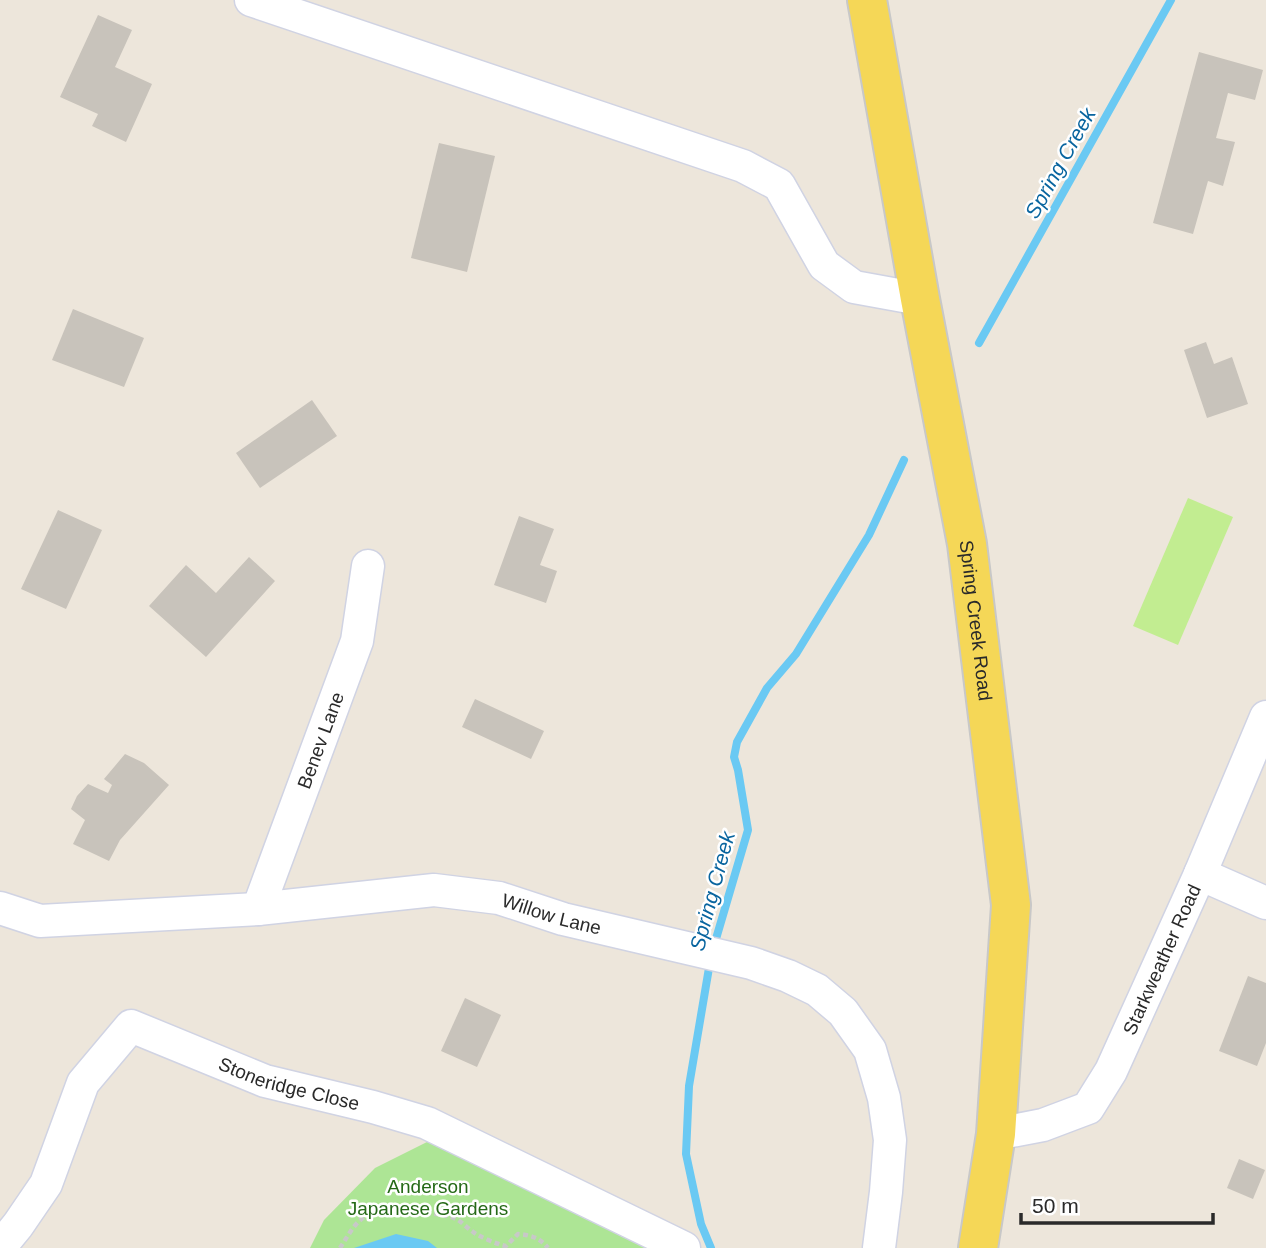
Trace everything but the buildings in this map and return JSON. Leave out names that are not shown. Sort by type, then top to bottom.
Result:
[{"type":"main road","name":"Spring Creek Road","points":[[867,0],[967,544],[1011,905],[996,1134],[978,1248]]},
{"type":"street","points":[[251,0],[743,166],[779,185],[824,265],[854,287],[920,299]]},
{"type":"street","name":"Benev Lane","points":[[258,909],[357,641],[368,566]]},
{"type":"street","name":"Starkweather Road","points":[[996,1134],[1043,1125],[1088,1108],[1111,1072],[1200,874],[1266,717]]},
{"type":"street","points":[[1200,874],[1266,903]]},
{"type":"street","name":"Willow Lane","points":[[0,908],[40,921],[258,909],[434,890],[499,898],[563,919],[751,963],[788,976],[817,990],[843,1012],[870,1049],[884,1098],[890,1140],[887,1192],[879,1248]]},
{"type":"street","name":"Stoneridge Close","points":[[0,1247],[46,1184],[83,1083],[131,1026],[265,1081],[427,1123],[684,1248]]},
{"type":"path","points":[[340,1248],[357,1222],[370,1213],[410,1211],[455,1218],[475,1235],[500,1245],[506,1246],[518,1234],[531,1235],[541,1240],[548,1248]]},
{"type":"green space","points":[[1188,498],[1233,517],[1178,645],[1133,626]]},
{"type":"green space","name":"Anderson Japanese Gardens","points":[[429,1141],[646,1248],[310,1248],[324,1220],[375,1168]]},
{"type":"water","points":[[396,1234],[428,1241],[437,1248],[354,1248]]},
{"type":"waterway","name":"Spring Creek","points":[[979,343],[1171,0]]},
{"type":"waterway","name":"Spring Creek","points":[[713,949],[748,830],[734,757],[737,742],[767,688],[796,654],[869,535],[904,460]]},
{"type":"waterway","name":"Spring Creek","points":[[710,962],[689,1086],[686,1154],[701,1224],[711,1248]]}]
